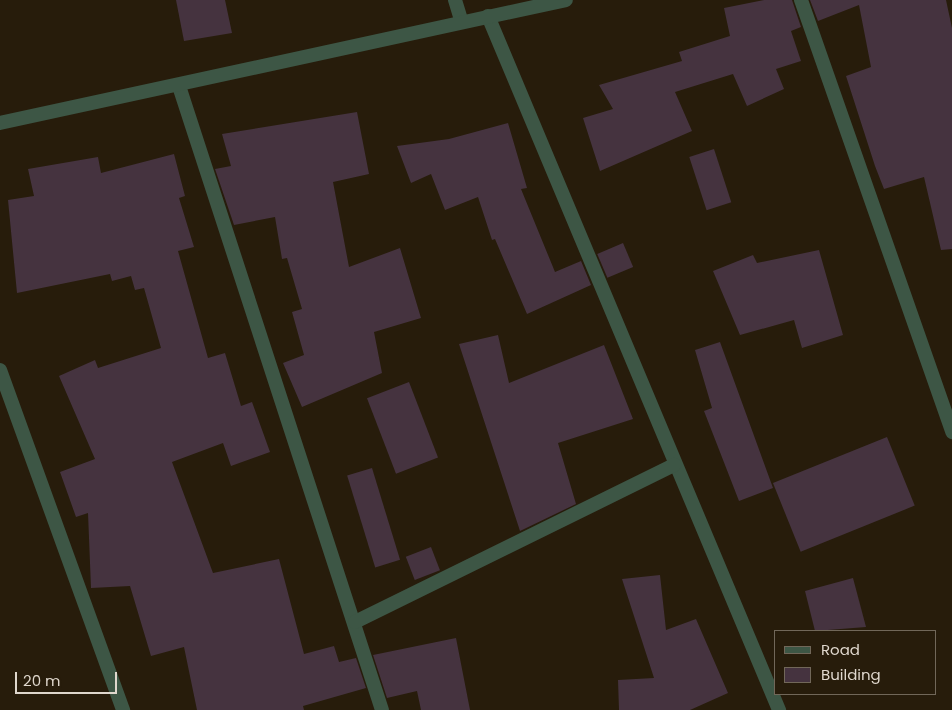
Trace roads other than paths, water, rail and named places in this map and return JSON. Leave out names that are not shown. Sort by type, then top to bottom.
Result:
[{"type":"street","points":[[454,0],[461,20]]},
{"type":"street","points":[[0,123],[179,86],[461,20],[566,0]]},
{"type":"street","points":[[801,0],[952,432]]},
{"type":"street","points":[[488,16],[674,465],[779,710]]},
{"type":"street","points":[[179,86],[355,622],[382,710]]},
{"type":"street","points":[[0,370],[122,710]]},
{"type":"street","points":[[355,622],[674,465]]}]
